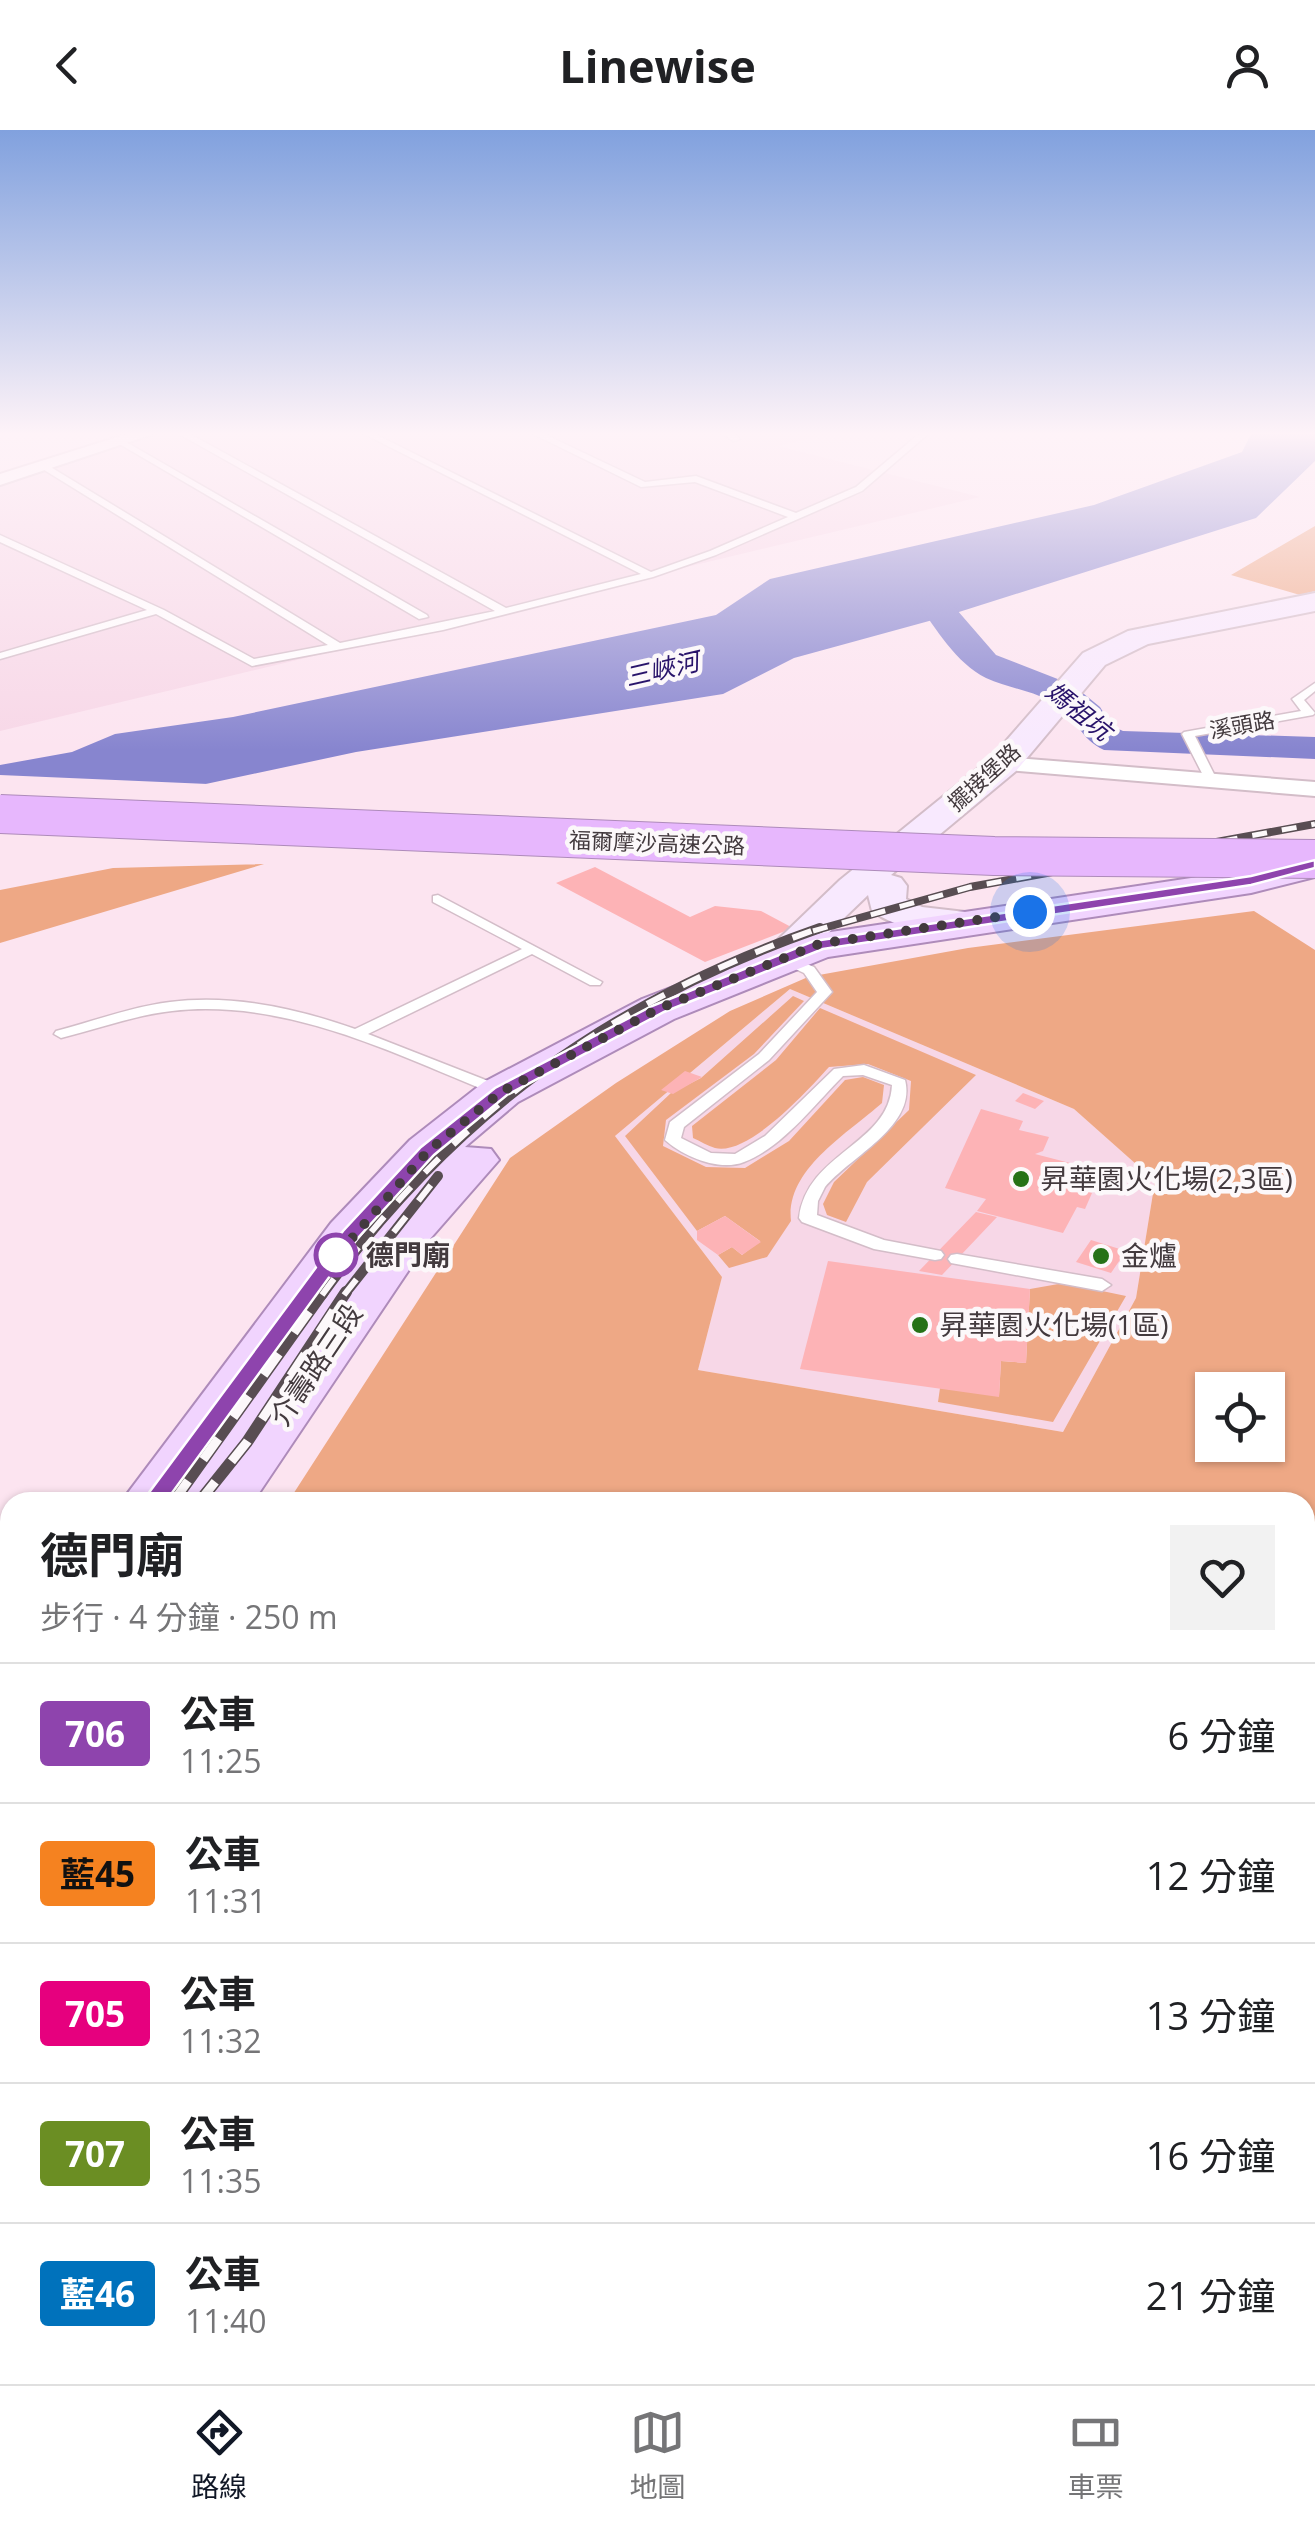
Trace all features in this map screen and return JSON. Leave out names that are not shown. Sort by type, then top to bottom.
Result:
[{"type":"highway","name":"福爾摩沙高速公路","points":[[0,788],[955,826],[1315,862]]},
{"type":"highway","name":"福爾摩沙高速公路","points":[[0,814],[936,854],[1315,862]]},
{"type":"main road","points":[[803,957],[964,936],[1315,862]]},
{"type":"main road","points":[[803,957],[960,920],[1251,881],[1315,862]]},
{"type":"main road","name":"介壽路三段","points":[[160,1492],[350,1235],[428,1151],[501,1092],[658,1009],[803,957]]},
{"type":"main road","name":"介壽路三段","points":[[227,1492],[409,1229],[446,1186],[534,1103],[724,1005],[803,957]]},
{"type":"street","name":"擺接堡路","points":[[803,957],[955,826],[1023,754],[1112,647],[1139,637],[1315,602]]},
{"type":"street","name":"擺接堡路","points":[[1093,671],[1151,645],[1315,613]]},
{"type":"street","name":"擺接堡路","points":[[803,957],[853,888],[1023,754]]},
{"type":"street","points":[[1023,754],[1211,780],[1315,789]]},
{"type":"street","points":[[888,886],[886,903],[900,914],[919,920],[960,920]]},
{"type":"lane","points":[[2,539],[152,612],[198,628],[252,663],[505,612],[650,575],[738,539]]},
{"type":"lane","points":[[163,539],[340,648]]},
{"type":"lane","points":[[288,539],[423,618]]},
{"type":"lane","points":[[373,539],[505,612]]},
{"type":"lane","points":[[578,539],[650,575]]},
{"type":"lane","points":[[0,656],[152,612]]},
{"type":"lane","name":"溪頭路","points":[[1211,780],[1188,734],[1309,714],[1298,699],[1315,686]]},
{"type":"lane","points":[[438,899],[595,982]]},
{"type":"lane","points":[[354,1035],[530,950]]},
{"type":"lane","points":[[803,957],[825,992],[764,1057],[676,1124],[673,1140],[708,1158],[738,1159],[771,1138],[839,1072],[864,1070],[900,1083],[897,1108],[821,1180],[806,1203],[808,1218],[880,1245],[935,1255]]},
{"type":"lane","points":[[61,1034],[175,1006],[250,1009],[317,1022],[501,1092]]},
{"type":"lane","points":[[958,1259],[1102,1284]]},
{"type":"shaded area","points":[[0,539],[803,539],[0,731]]},
{"type":"shaded area","points":[[1292,539],[1315,539],[1315,591],[1300,595],[1231,575]]},
{"type":"shaded area","points":[[264,864],[0,943],[0,890],[113,868]]},
{"type":"shaded area","points":[[1254,911],[1315,950],[1315,1492],[294,1492],[510,1158],[616,1083],[730,1011],[808,977],[968,948]],"holes":[[[790,989],[1074,1109],[1155,1181],[1136,1298],[1063,1432],[698,1370],[722,1277],[615,1136]]]},
{"type":"shaded area","points":[[790,989],[1074,1109],[1155,1181],[1136,1298],[1063,1432],[698,1370],[722,1277],[615,1136]]},
{"type":"shaded area","points":[[793,996],[804,1001],[754,1054],[666,1120],[663,1146],[706,1167],[745,1168],[789,1141],[845,1080],[863,1077],[884,1085],[882,1103],[808,1169],[792,1203],[791,1221],[767,1257],[729,1268],[718,1255],[732,1247],[742,1255],[760,1241],[725,1216],[697,1231],[625,1136],[671,1093],[701,1078]]},
{"type":"shaded area","points":[[820,1008],[976,1075],[867,1182],[846,1222],[827,1215],[823,1204],[834,1182],[909,1110],[911,1081],[868,1064],[829,1067],[777,1119],[744,1142],[715,1148],[693,1138],[692,1126],[776,1060]]},
{"type":"shaded area","points":[[1064,1283],[1126,1296],[1053,1422],[938,1402],[940,1388],[999,1396],[1001,1361],[1026,1363],[1030,1289]]},
{"type":"water","name":"三峽河","points":[[944,539],[1189,539],[940,618],[794,658],[723,694],[356,752],[0,828],[0,765],[72,752],[115,734],[233,717],[716,615],[770,579]]},
{"type":"pier","points":[[0,775],[231,785],[0,833]]},
{"type":"building","points":[[595,867],[690,917],[715,906],[761,911],[793,928],[705,962],[556,883]]},
{"type":"building","points":[[685,1071],[702,1077],[673,1094],[661,1090]]},
{"type":"building","points":[[1023,1093],[1044,1101],[1035,1109],[1015,1101]]},
{"type":"building","name":"昇華園火化場(2,3區)","points":[[981,1109],[1023,1121],[1019,1130],[1049,1137],[1043,1151],[1035,1154],[1097,1170],[1087,1191],[1092,1193],[1085,1209],[1077,1207],[1063,1233],[977,1211],[986,1199],[945,1188]]},
{"type":"building","points":[[976,1212],[997,1217],[942,1275],[919,1271]]},
{"type":"building","points":[[725,1216],[761,1242],[742,1255],[732,1247],[718,1255],[697,1240],[697,1231]]},
{"type":"building","name":"金爐","points":[[1091,1240],[1126,1251],[1111,1273],[1076,1262]]},
{"type":"building","name":"昇華園火化場(1區)","points":[[828,1261],[1030,1289],[1026,1363],[1001,1361],[999,1397],[800,1369]]},
{"type":"waterway","name":"媽祖坑","points":[[933,602],[984,662],[1061,692],[1088,715],[1098,733],[1117,742],[1315,748]]},
{"type":"railway","points":[[813,931],[970,887],[1315,824]]},
{"type":"railway","points":[[322,1295],[373,1230],[426,1172],[541,1071],[671,991],[820,928]]},
{"type":"railway","points":[[344,1295],[438,1176]]},
{"type":"railway","points":[[180,1492],[323,1292]]},
{"type":"railway","points":[[207,1492],[247,1442],[344,1295]]},
{"type":"bus line","name":"706","points":[[161,1492],[350,1235],[428,1151],[501,1092],[658,1009],[819,944],[960,920],[1251,881],[1315,865]]},
{"type":"place","name":"昇華園火化場(2,3區)","points":[[1021,1179]]},
{"type":"place","name":"德門廟","points":[[336,1255]]},
{"type":"place","name":"金爐","points":[[1101,1256]]},
{"type":"place","name":"昇華園火化場(1區)","points":[[920,1325]]},
{"type":"route","points":[[336,1255],[327,1267],[350,1235],[428,1151],[501,1092],[658,1009],[819,944],[1030,912]]}]
